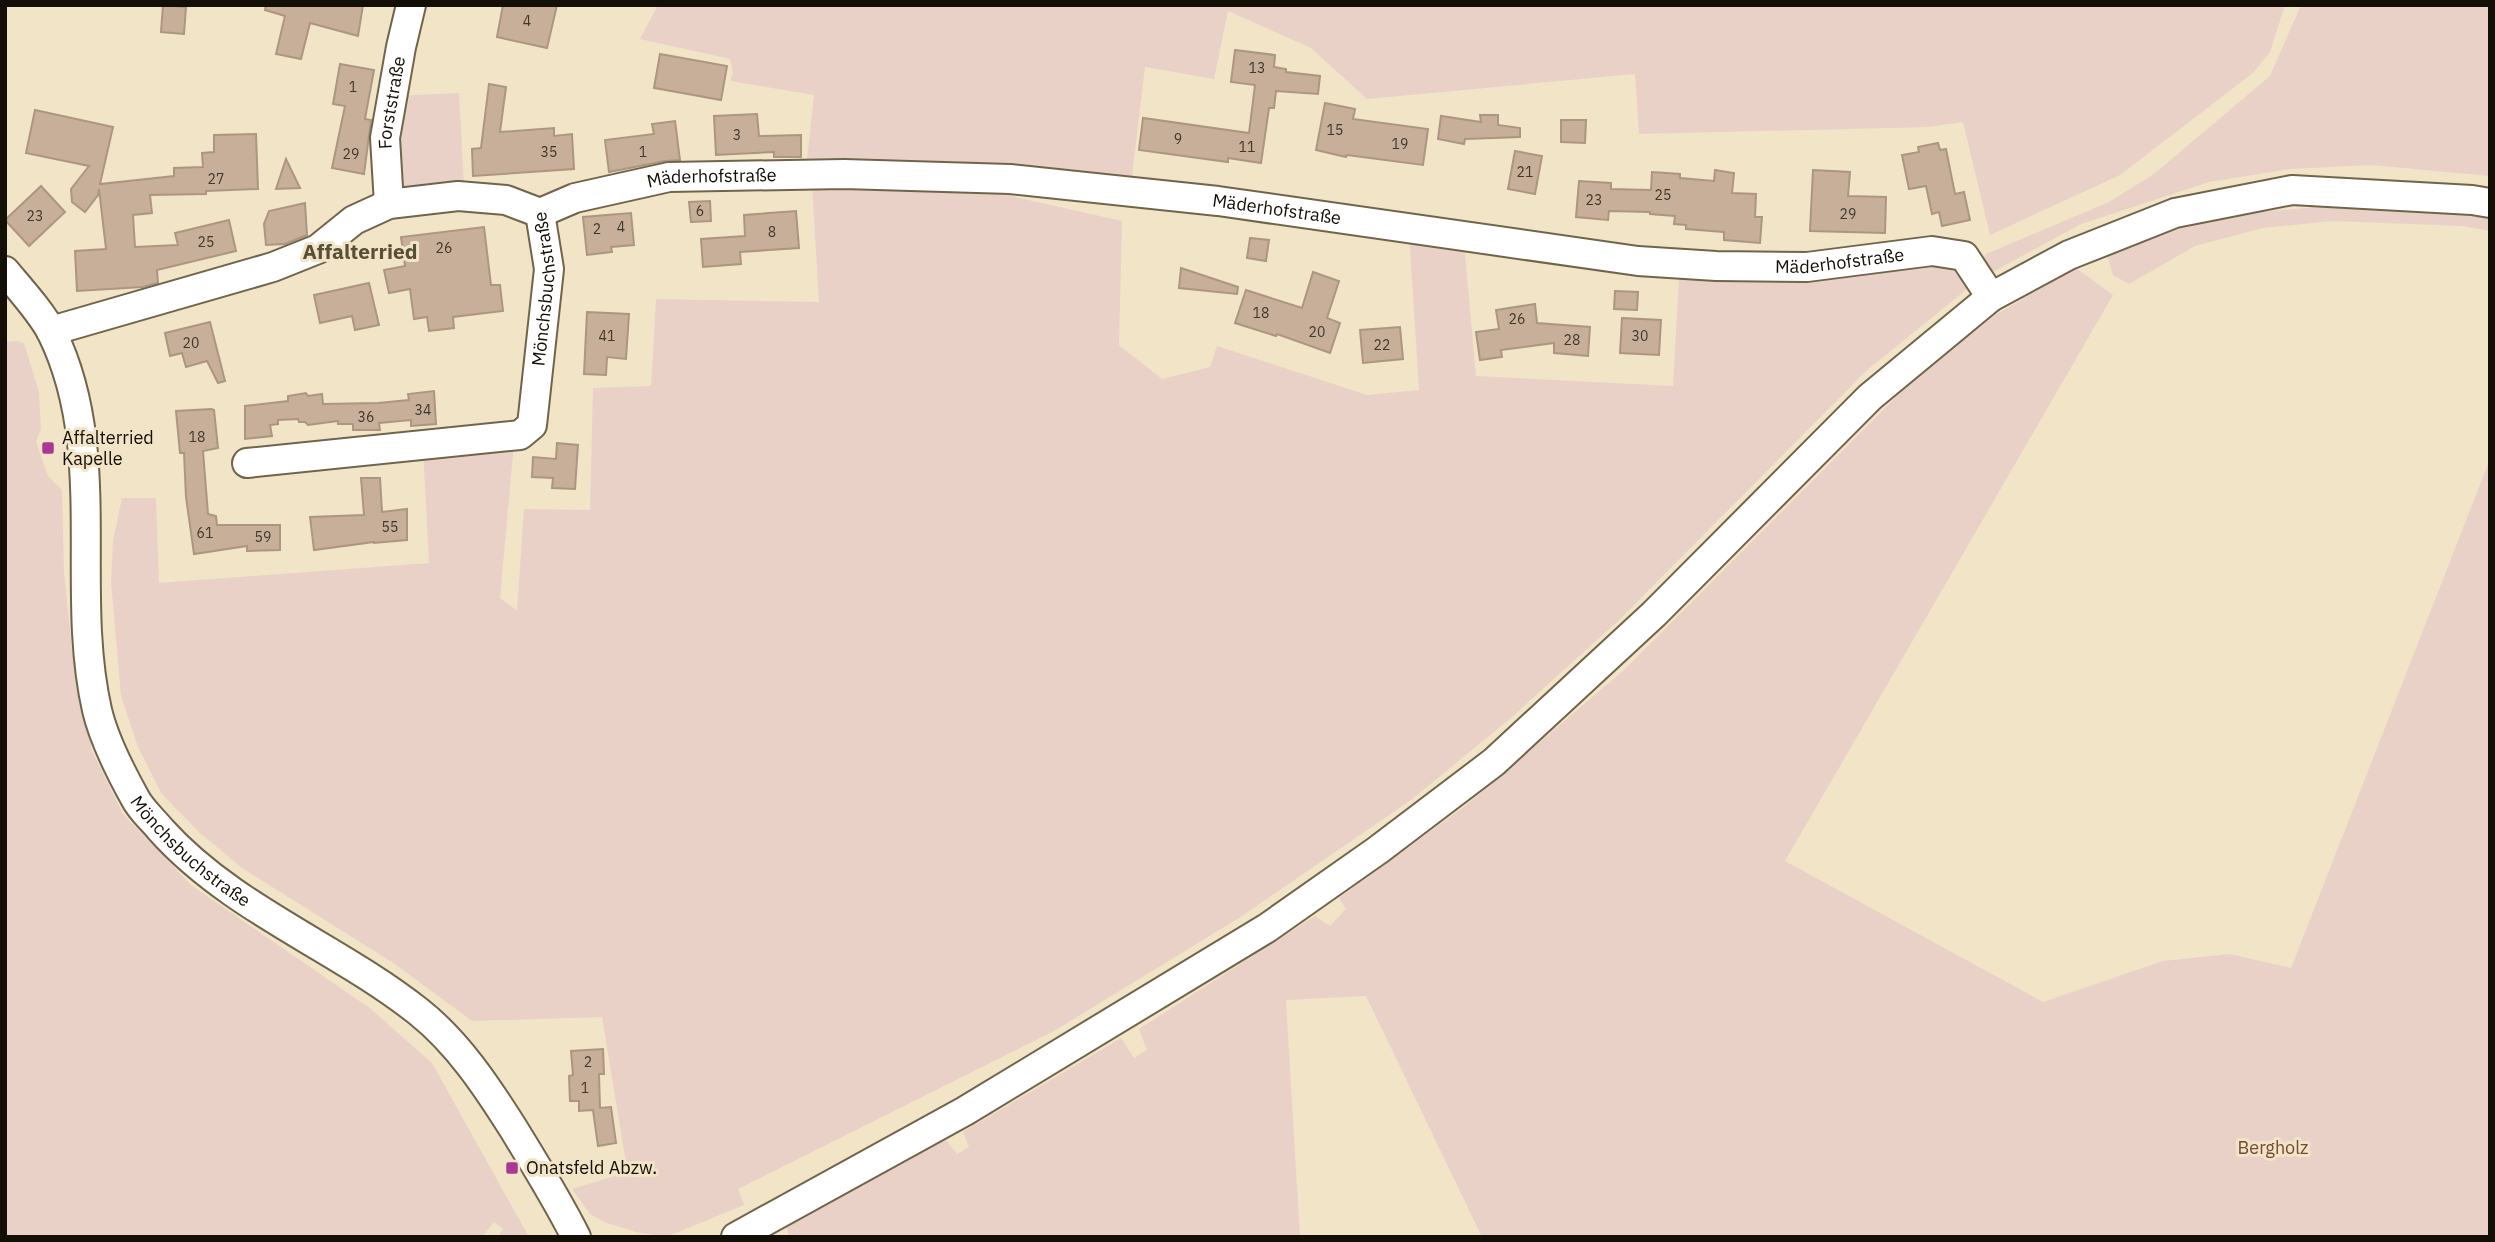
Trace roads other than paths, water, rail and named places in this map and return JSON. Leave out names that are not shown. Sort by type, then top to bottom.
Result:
[{"type":"street","name":"Forststraße","points":[[389,204],[385,138],[411,5]]},
{"type":"street","name":"Mäderhofstraße","points":[[540,213],[575,198],[669,177],[844,174],[1010,179],[1230,202],[1638,261],[1716,266],[1807,267],[1932,251],[1964,256],[1991,297]]},
{"type":"street","points":[[736,1237],[977,1104],[1267,928],[1378,850],[1494,762],[1654,614],[1870,397],[1991,297],[2069,255],[2175,213],[2292,190],[2490,203]]},
{"type":"street","name":"Mönchsbuchstraße","points":[[51,331],[274,267],[318,249],[354,220],[389,204],[458,196],[506,200],[540,213],[549,269],[532,425],[520,435],[247,463]]},
{"type":"street","name":"Mönchsbuchstraße","points":[[5,271],[16,302],[51,331],[69,379],[83,440],[87,641],[97,712],[136,802],[180,851],[244,898],[421,1013],[485,1085],[553,1192],[576,1237]]},
{"type":"place","name":"Affalterried Kapelle","points":[[48,448]]},
{"type":"place","name":"Onatsfeld Abzw.","points":[[512,1168]]},
{"type":"district","name":"Affalterried","points":[[360,252]]},
{"type":"park label","name":"Bergholz","points":[[2273,1148]]}]
